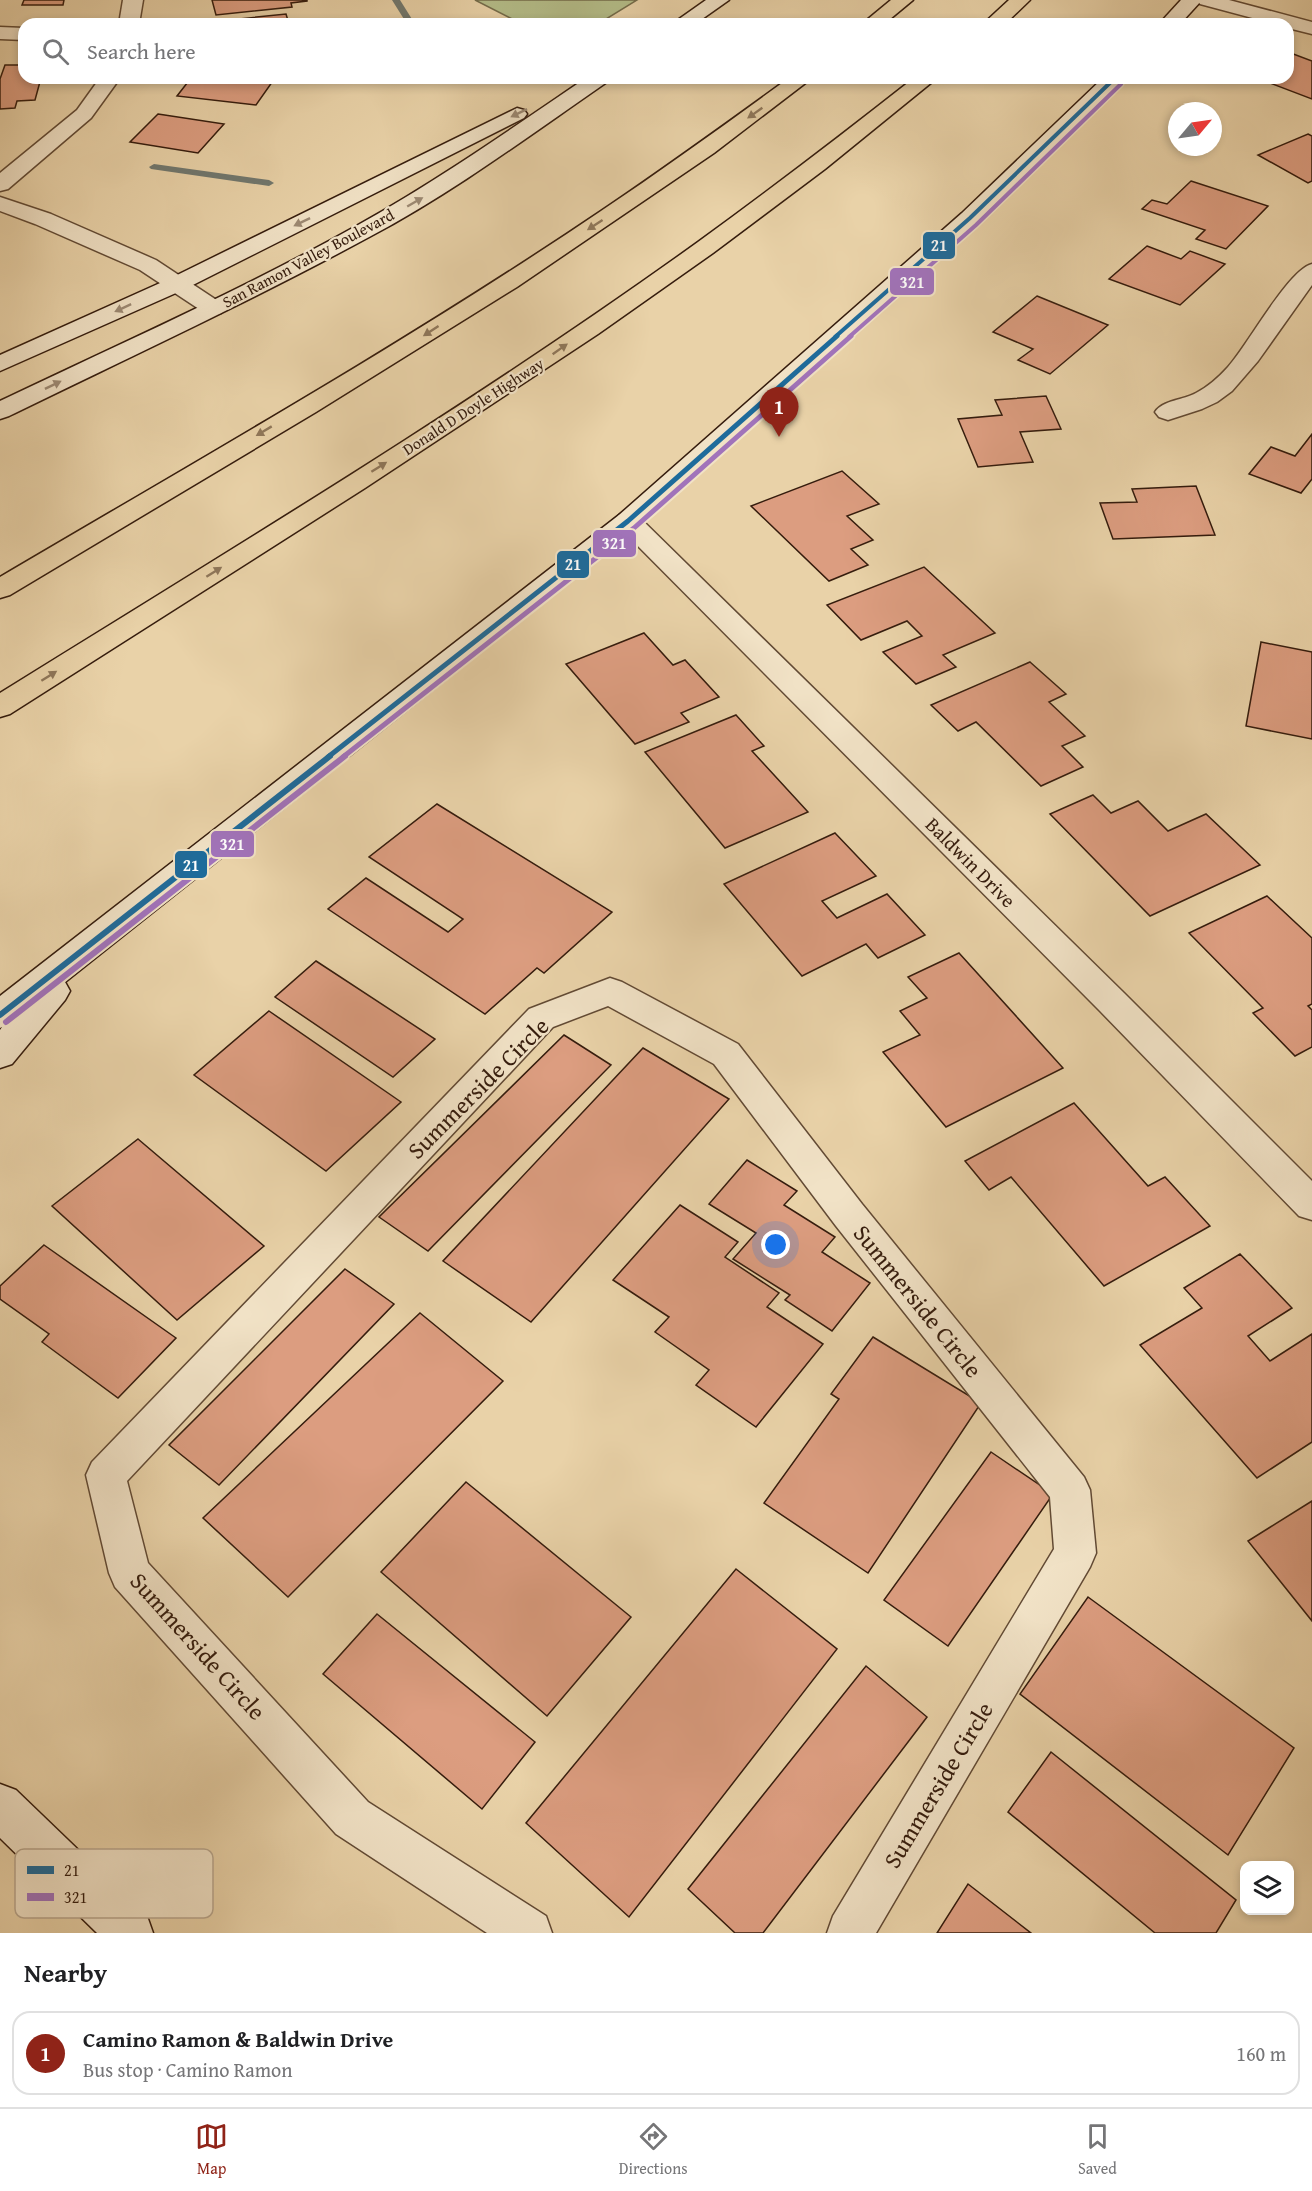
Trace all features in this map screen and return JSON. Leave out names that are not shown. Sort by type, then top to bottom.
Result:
[{"type":"highway","points":[[880,18],[903,0]]},
{"type":"highway","points":[[1000,18],[1020,0]]},
{"type":"highway","points":[[0,590],[429,332],[615,212],[794,84]]},
{"type":"highway","name":"Donald D Doyle Highway","points":[[0,707],[506,386],[703,250],[866,128],[920,84]]},
{"type":"street","points":[[130,18],[133,0]]},
{"type":"street","points":[[691,18],[719,0]]},
{"type":"street","points":[[1174,18],[1192,0]]},
{"type":"street","points":[[1207,0],[1274,18]]},
{"type":"street","points":[[1294,23],[1312,28]]},
{"type":"street","points":[[0,33],[18,34]]},
{"type":"street","points":[[0,183],[84,114],[106,84]]},
{"type":"street","name":"San Ramon Valley Boulevard","points":[[0,364],[177,284],[578,84]]},
{"type":"street","name":"San Ramon Valley Boulevard","points":[[0,411],[213,308],[364,231],[434,191],[591,84]]},
{"type":"street","points":[[0,1015],[628,521],[970,219],[1109,84]]},
{"type":"street","points":[[0,204],[103,244],[148,265],[213,308]]},
{"type":"street","points":[[1168,412],[1208,397],[1235,374],[1297,286],[1312,271]]},
{"type":"street","name":"Baldwin Drive","points":[[628,521],[1112,1002],[1312,1205]]},
{"type":"street","points":[[0,1054],[97,939]]},
{"type":"street","name":"Summerside Circle","points":[[529,1933],[352,1818],[130,1573],[106,1474],[541,1018],[610,991],[726,1054],[849,1215],[1070,1490],[1076,1553],[850,1933]]},
{"type":"street","points":[[0,1806],[44,1849]]},
{"type":"street","points":[[115,1918],[130,1933]]},
{"type":"green space","points":[[475,0],[637,0],[608,18],[510,18]]},
{"type":"building","points":[[24,0],[64,0],[63,5],[22,5]]},
{"type":"building","points":[[212,0],[307,1],[291,3],[292,7],[216,15]]},
{"type":"building","points":[[286,14],[287,18],[248,18]]},
{"type":"building","points":[[1294,54],[1312,61],[1312,99],[1273,84],[1294,84]]},
{"type":"building","points":[[5,65],[18,65],[18,84],[39,84],[35,100],[17,101],[15,108],[0,109],[0,79]]},
{"type":"building","points":[[186,84],[271,84],[256,105],[177,96]]},
{"type":"building","points":[[158,114],[224,124],[198,153],[130,142]]},
{"type":"building","points":[[1308,134],[1312,136],[1312,181],[1308,183],[1258,155]]},
{"type":"building","points":[[1191,181],[1268,206],[1226,249],[1196,239],[1205,230],[1142,209],[1152,200],[1167,204]]},
{"type":"building","points":[[1147,246],[1181,259],[1190,251],[1225,264],[1180,305],[1109,279]]},
{"type":"building","points":[[1037,296],[1108,325],[1050,374],[1018,360],[1033,349],[993,332]]},
{"type":"building","points":[[1046,396],[1061,429],[1020,432],[1033,462],[978,467],[958,419],[1002,415],[995,400]]},
{"type":"building","points":[[1312,434],[1312,479],[1301,493],[1249,474],[1271,447],[1295,456]]},
{"type":"building","points":[[842,471],[879,504],[847,516],[873,540],[851,549],[868,565],[829,581],[751,506]]},
{"type":"building","points":[[1196,486],[1215,535],[1113,539],[1100,503],[1137,502],[1132,489]]},
{"type":"building","points":[[924,567],[995,633],[943,655],[956,667],[916,684],[883,652],[922,636],[907,621],[861,640],[827,605]]},
{"type":"building","points":[[644,633],[673,665],[685,660],[719,697],[681,713],[689,722],[635,744],[566,664]]},
{"type":"building","points":[[1261,642],[1312,652],[1312,739],[1246,726]]},
{"type":"building","points":[[1030,662],[1066,694],[1049,702],[1085,736],[1062,746],[1083,767],[1041,786],[976,722],[958,731],[931,705]]},
{"type":"building","points":[[736,715],[764,746],[752,751],[808,812],[725,848],[645,752]]},
{"type":"building","points":[[1093,795],[1111,813],[1138,801],[1168,831],[1206,814],[1260,865],[1150,916],[1050,814]]},
{"type":"building","points":[[437,804],[612,912],[544,973],[537,968],[485,1014],[328,909],[366,878],[448,932],[463,919],[369,857]]},
{"type":"building","points":[[835,833],[876,876],[822,901],[837,918],[887,894],[925,935],[878,958],[866,944],[802,976],[724,884]]},
{"type":"building","points":[[1267,896],[1312,938],[1312,1004],[1308,1006],[1312,1010],[1312,1047],[1295,1056],[1253,1013],[1263,1008],[1189,933]]},
{"type":"building","points":[[959,953],[1063,1068],[946,1127],[883,1052],[920,1035],[900,1011],[927,998],[908,977]]},
{"type":"building","points":[[316,961],[435,1039],[393,1077],[275,997]]},
{"type":"building","points":[[269,1011],[401,1102],[326,1171],[194,1075]]},
{"type":"building","points":[[564,1035],[611,1065],[428,1251],[379,1217]]},
{"type":"building","points":[[643,1048],[729,1099],[531,1322],[443,1261]]},
{"type":"building","points":[[1074,1103],[1148,1186],[1165,1177],[1210,1226],[1104,1286],[1011,1177],[989,1190],[965,1161]]},
{"type":"building","points":[[138,1139],[264,1246],[177,1320],[52,1206]]},
{"type":"building","points":[[747,1160],[797,1191],[784,1205],[835,1237],[822,1252],[870,1283],[832,1331],[785,1300],[790,1295],[733,1259],[756,1233],[709,1204]]},
{"type":"building","points":[[680,1205],[738,1242],[725,1257],[779,1293],[767,1307],[823,1344],[756,1427],[696,1385],[709,1370],[655,1332],[669,1317],[613,1280]]},
{"type":"building","points":[[44,1245],[176,1338],[118,1398],[42,1342],[49,1334],[0,1299],[0,1286]]},
{"type":"building","points":[[1240,1254],[1292,1308],[1248,1336],[1270,1361],[1312,1334],[1312,1442],[1257,1478],[1140,1345],[1202,1308],[1184,1288]]},
{"type":"building","points":[[345,1269],[394,1304],[219,1485],[169,1445]]},
{"type":"building","points":[[420,1313],[503,1381],[288,1597],[203,1518]]},
{"type":"building","points":[[873,1337],[981,1403],[868,1573],[764,1503],[839,1399],[831,1394]]},
{"type":"building","points":[[991,1452],[1053,1494],[948,1646],[884,1600]]},
{"type":"building","points":[[466,1482],[631,1617],[547,1716],[381,1572]]},
{"type":"building","points":[[1312,1501],[1312,1621],[1248,1541]]},
{"type":"building","points":[[736,1569],[837,1649],[629,1917],[526,1823]]},
{"type":"building","points":[[1088,1597],[1294,1748],[1228,1855],[1020,1694]]},
{"type":"building","points":[[377,1614],[535,1742],[482,1809],[323,1674]]},
{"type":"building","points":[[866,1666],[927,1717],[763,1933],[735,1933],[688,1889]]},
{"type":"building","points":[[1051,1752],[1236,1900],[1216,1933],[1155,1933],[1008,1812]]},
{"type":"building","points":[[968,1884],[1031,1933],[937,1933]]},
{"type":"waterway","points":[[396,0],[407,18]]},
{"type":"waterway","points":[[154,167],[269,183]]},
{"type":"transit line","name":"21","points":[[0,1015],[628,521],[970,218],[1109,84]]},
{"type":"transit line","name":"321","points":[[6,1022],[634,528],[976,225],[1121,84]]},
{"type":"place","name":"Camino Ramon & Baldwin Drive","points":[[779,437]]}]
